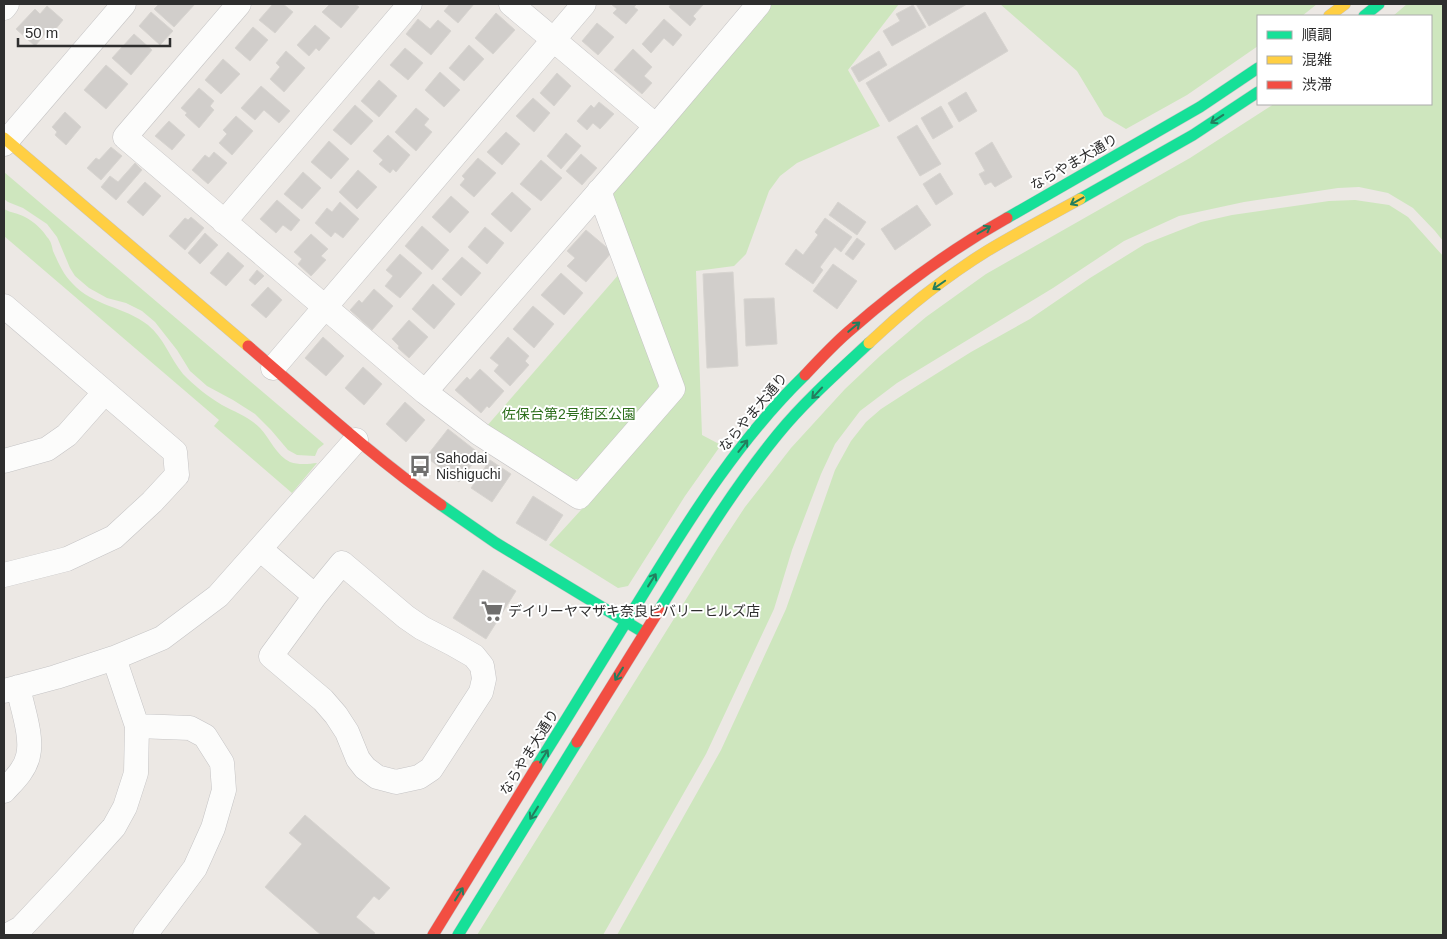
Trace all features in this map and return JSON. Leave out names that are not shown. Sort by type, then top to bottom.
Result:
[{"type":"street","points":[[4,8],[8,4]]},
{"type":"street","points":[[124,4],[5,141],[356,440],[416,487],[496,543],[644,633]]},
{"type":"street","points":[[239,4],[125,137],[425,392],[480,434],[579,497],[673,389],[599,191]]},
{"type":"street","points":[[224,222],[410,4]]},
{"type":"street","points":[[511,4],[656,126]]},
{"type":"street","points":[[273,368],[584,4]]},
{"type":"street","points":[[425,392],[656,126],[759,4]]},
{"type":"street","points":[[1330,15],[1344,4]]},
{"type":"street","points":[[1365,15],[1379,4]]},
{"type":"street","name":"ならやま大通り","points":[[433,935],[688,522],[724,470],[790,389],[848,332],[902,287],[971,238],[1200,107],[1257,69]]},
{"type":"street","points":[[458,935],[724,506],[779,433],[828,380],[886,327],[930,291],[986,252],[1193,135],[1257,93]]},
{"type":"street","points":[[4,575],[67,559],[114,537],[152,502],[177,475],[175,452],[105,392],[6,312]]},
{"type":"street","points":[[4,461],[48,449],[67,435],[105,392]]},
{"type":"street","points":[[4,790],[20,774],[28,756],[29,737],[11,689],[114,658],[162,638],[218,596],[356,440]]},
{"type":"street","points":[[260,549],[315,596]]},
{"type":"street","points":[[342,563],[406,617],[422,628],[474,656],[482,666],[484,678],[481,692],[431,769],[419,777],[396,782],[377,777],[365,768],[358,759],[347,732],[336,715],[323,700],[271,656],[315,596],[342,563]]},
{"type":"street","points":[[8,935],[21,928],[114,828],[125,807],[136,773],[137,726],[114,658]]},
{"type":"street","points":[[137,726],[190,728],[205,736],[222,763],[224,790],[213,828],[196,868],[145,935]]},
{"type":"green space","points":[[770,4],[899,4],[848,70],[880,126],[797,163],[780,176],[769,191],[746,254],[734,266],[696,271],[702,435],[721,445],[685,496],[628,586],[618,588],[549,545],[683,391],[613,200],[615,185]]},
{"type":"green space","points":[[1000,4],[1317,4],[1303,15],[1257,15],[1257,47],[1187,95],[1126,129],[1104,116],[1077,71]]},
{"type":"green space","points":[[1407,4],[1443,4],[1443,241],[1413,208],[1388,193],[1359,187],[1338,188],[1244,202],[1179,216],[1124,241],[1053,288],[897,383],[860,411],[835,444],[821,474],[792,550],[774,609],[706,754],[603,935],[477,935],[745,507],[791,448],[845,389],[926,317],[986,274],[1190,158],[1272,105],[1432,105],[1432,15],[1394,15]]},
{"type":"green space","points":[[4,172],[324,444],[318,449],[315,456],[297,455],[288,450],[255,414],[207,386],[190,371],[177,350],[155,322],[142,311],[126,303],[107,298],[89,288],[75,276],[57,237],[47,224],[23,208],[4,199]]},
{"type":"green space","points":[[1355,200],[1389,205],[1408,217],[1443,256],[1443,935],[617,935],[721,750],[786,609],[835,470],[851,441],[866,422],[881,409],[912,389],[971,352],[1030,319],[1090,278],[1145,244],[1201,222],[1232,215],[1329,201]]},
{"type":"green space","points":[[4,209],[25,217],[40,228],[52,245],[63,272],[81,291],[99,302],[139,319],[154,330],[178,368],[201,391],[256,424],[264,432],[277,452],[285,459],[296,464],[317,463],[292,493],[214,426],[219,420],[4,236]]},
{"type":"green space","name":"佐保台第2号街区公園","points":[[620,273],[659,379],[657,394],[585,478],[569,480],[486,427]]},
{"type":"building","points":[[159,4],[195,4],[174,27],[154,9]]},
{"type":"building","points":[[273,4],[283,4],[293,12],[275,33],[259,20]]},
{"type":"building","points":[[330,4],[355,4],[359,7],[341,28],[322,12]]},
{"type":"building","points":[[450,4],[474,4],[458,23],[444,11]]},
{"type":"building","points":[[611,4],[637,4],[634,7],[638,10],[626,24],[613,13],[617,9]]},
{"type":"building","points":[[671,4],[703,5],[693,16],[696,19],[690,26],[669,7]]},
{"type":"building","points":[[916,4],[967,4],[929,26]]},
{"type":"building","points":[[913,5],[926,27],[892,46],[883,31],[900,21],[896,14]]},
{"type":"building","points":[[47,6],[63,20],[50,36],[46,33],[35,46],[16,29],[35,9],[40,14]]},
{"type":"building","points":[[151,12],[173,31],[160,45],[139,26]]},
{"type":"building","points":[[985,12],[1008,51],[889,122],[866,83]]},
{"type":"building","points":[[496,13],[515,30],[493,54],[475,38]]},
{"type":"building","points":[[418,19],[430,29],[438,20],[451,31],[431,55],[406,34]]},
{"type":"building","points":[[664,19],[682,35],[673,46],[664,38],[651,53],[642,44]]},
{"type":"building","points":[[597,23],[614,37],[598,55],[582,41]]},
{"type":"building","points":[[315,25],[330,38],[319,51],[316,48],[309,56],[297,45]]},
{"type":"building","points":[[253,27],[268,40],[250,61],[235,48]]},
{"type":"building","points":[[134,34],[152,50],[131,75],[112,58]]},
{"type":"building","points":[[469,45],[484,59],[464,81],[449,68]]},
{"type":"building","points":[[405,48],[423,63],[408,80],[390,65]]},
{"type":"building","points":[[633,49],[652,67],[644,76],[652,83],[642,94],[614,70]]},
{"type":"building","points":[[286,51],[305,68],[284,92],[270,79],[280,67],[276,63]]},
{"type":"building","points":[[879,51],[887,65],[859,82],[851,68]]},
{"type":"building","points":[[223,59],[240,74],[221,94],[205,80]]},
{"type":"building","points":[[106,65],[128,84],[106,109],[84,90]]},
{"type":"building","points":[[440,72],[460,90],[444,107],[425,90]]},
{"type":"building","points":[[557,73],[571,86],[554,106],[540,93]]},
{"type":"building","points":[[379,80],[397,96],[379,117],[361,101]]},
{"type":"building","points":[[261,86],[290,111],[279,123],[264,110],[255,120],[241,108]]},
{"type":"building","points":[[199,88],[214,101],[210,106],[214,110],[199,128],[185,115],[187,113],[181,108]]},
{"type":"building","points":[[966,92],[977,111],[959,122],[948,103]]},
{"type":"building","points":[[533,98],[550,113],[534,132],[516,116]]},
{"type":"building","points":[[599,102],[614,114],[600,129],[593,123],[587,130],[577,121],[591,105],[594,108]]},
{"type":"building","points":[[355,105],[373,121],[351,145],[333,130]]},
{"type":"building","points":[[941,106],[953,127],[933,139],[921,118]]},
{"type":"building","points":[[416,108],[429,119],[424,125],[432,132],[416,151],[395,132]]},
{"type":"building","points":[[65,112],[81,127],[66,145],[55,135],[57,132],[52,127]]},
{"type":"building","points":[[236,116],[253,131],[232,155],[219,143],[227,134],[223,130]]},
{"type":"building","points":[[169,121],[185,135],[172,150],[155,136]]},
{"type":"building","points":[[917,125],[941,164],[920,176],[897,137]]},
{"type":"building","points":[[506,132],[520,144],[502,165],[487,152]]},
{"type":"building","points":[[566,133],[581,146],[561,169],[547,156]]},
{"type":"building","points":[[388,135],[410,155],[396,172],[393,169],[390,173],[379,164],[383,160],[373,151]]},
{"type":"building","points":[[329,141],[349,159],[331,179],[311,162]]},
{"type":"building","points":[[992,142],[1012,177],[995,187],[991,182],[985,185],[979,174],[985,171],[975,153]]},
{"type":"building","points":[[111,147],[122,156],[101,180],[87,168],[96,158],[99,160]]},
{"type":"building","points":[[214,152],[227,163],[208,184],[192,170],[205,155],[209,158]]},
{"type":"building","points":[[581,154],[597,168],[582,185],[566,171]]},
{"type":"building","points":[[478,158],[496,173],[474,197],[460,185],[465,179],[462,176]]},
{"type":"building","points":[[541,160],[562,178],[541,201],[520,184]]},
{"type":"building","points":[[135,163],[142,170],[116,200],[101,187],[110,176],[118,182]]},
{"type":"building","points":[[358,170],[377,187],[357,209],[339,192]]},
{"type":"building","points":[[303,172],[321,188],[302,209],[284,194]]},
{"type":"building","points":[[940,173],[953,194],[936,205],[923,184]]},
{"type":"building","points":[[145,182],[161,196],[143,216],[127,202]]},
{"type":"building","points":[[512,192],[531,209],[511,232],[491,214]]},
{"type":"building","points":[[451,196],[469,212],[450,233],[432,217]]},
{"type":"building","points":[[277,200],[300,220],[291,231],[283,225],[276,233],[260,219]]},
{"type":"building","points":[[340,202],[359,219],[343,238],[335,232],[331,237],[315,223],[327,208],[332,212]]},
{"type":"building","points":[[838,202],[866,222],[857,235],[829,215]]},
{"type":"building","points":[[917,205],[931,225],[895,250],[881,229]]},
{"type":"building","points":[[191,217],[204,228],[185,250],[169,236],[185,218],[188,220]]},
{"type":"building","points":[[825,218],[852,237],[841,252],[835,247],[820,267],[823,270],[813,284],[785,264],[796,249],[803,255],[818,235],[815,232]]},
{"type":"building","points":[[422,226],[449,250],[432,270],[405,246]]},
{"type":"building","points":[[485,227],[504,243],[487,264],[468,247]]},
{"type":"building","points":[[586,230],[612,252],[586,282],[567,266],[575,258],[567,251]]},
{"type":"building","points":[[205,233],[218,245],[200,264],[188,253]]},
{"type":"building","points":[[311,234],[328,249],[321,256],[326,260],[311,276],[298,264],[302,259],[294,252]]},
{"type":"building","points":[[857,238],[865,244],[853,260],[845,254]]},
{"type":"building","points":[[228,252],[244,266],[226,286],[210,273]]},
{"type":"building","points":[[400,254],[422,273],[400,298],[385,286],[393,276],[386,270]]},
{"type":"building","points":[[462,257],[481,273],[461,296],[442,279]]},
{"type":"building","points":[[833,264],[857,281],[837,309],[813,291]]},
{"type":"building","points":[[257,270],[264,276],[255,285],[249,280]]},
{"type":"building","points":[[733,272],[738,366],[707,368],[703,274]]},
{"type":"building","points":[[561,273],[583,293],[564,315],[541,295]]},
{"type":"building","points":[[433,284],[455,304],[434,329],[412,309]]},
{"type":"building","points":[[268,287],[282,300],[266,318],[251,305]]},
{"type":"building","points":[[374,289],[393,306],[372,330],[350,310],[359,300],[362,303]]},
{"type":"building","points":[[774,298],[777,344],[746,346],[744,299]]},
{"type":"building","points":[[533,306],[554,324],[534,348],[513,329]]},
{"type":"building","points":[[409,320],[428,337],[409,358],[398,348],[399,346],[392,339]]},
{"type":"building","points":[[323,337],[344,356],[326,376],[305,358]]},
{"type":"building","points":[[508,337],[529,356],[525,361],[529,365],[510,386],[494,371],[499,365],[490,358]]},
{"type":"building","points":[[363,367],[382,384],[364,405],[345,388]]},
{"type":"building","points":[[480,369],[504,391],[489,408],[487,406],[481,413],[455,390],[467,377],[470,380]]},
{"type":"building","points":[[405,402],[425,420],[406,442],[386,424]]},
{"type":"building","points":[[448,429],[480,454],[459,482],[426,457]]},
{"type":"building","points":[[490,460],[511,474],[492,502],[471,488]]},
{"type":"building","points":[[533,496],[563,515],[546,541],[516,523]]},
{"type":"building","points":[[483,570],[516,591],[486,639],[453,618]]},
{"type":"building","points":[[305,815],[390,888],[379,900],[374,896],[356,917],[375,933],[373,935],[321,935],[265,887],[302,844],[289,833]]},
{"type":"traffic: fast","points":[[1365,15],[1379,4]]},
{"type":"traffic: fast","points":[[1007,218],[1200,107],[1257,69]]},
{"type":"traffic: fast","points":[[1080,199],[1193,135],[1257,93]]},
{"type":"traffic: fast","points":[[659,610],[716,520],[761,455],[799,410],[869,343]]},
{"type":"traffic: fast","points":[[537,766],[700,504],[760,424],[805,375]]},
{"type":"traffic: fast","points":[[441,505],[496,543],[643,632]]},
{"type":"traffic: fast","points":[[458,935],[577,742]]},
{"type":"traffic: slow","points":[[1330,15],[1345,4]]},
{"type":"traffic: slow","points":[[4,138],[248,346]]},
{"type":"traffic: slow","points":[[869,343],[926,294],[971,261],[1080,199]]},
{"type":"traffic: jam","points":[[805,375],[842,337],[905,285],[965,243],[1007,218]]},
{"type":"traffic: jam","points":[[248,346],[367,448],[441,505]]},
{"type":"traffic: jam","points":[[577,742],[659,610]]},
{"type":"traffic: jam","points":[[433,935],[537,766]]},
{"type":"place","name":"Sahodai Nishiguchi","points":[[420,466]]},
{"type":"place","name":"デイリーヤマザキ奈良ビバリーヒルズ店","points":[[492,611]]}]
